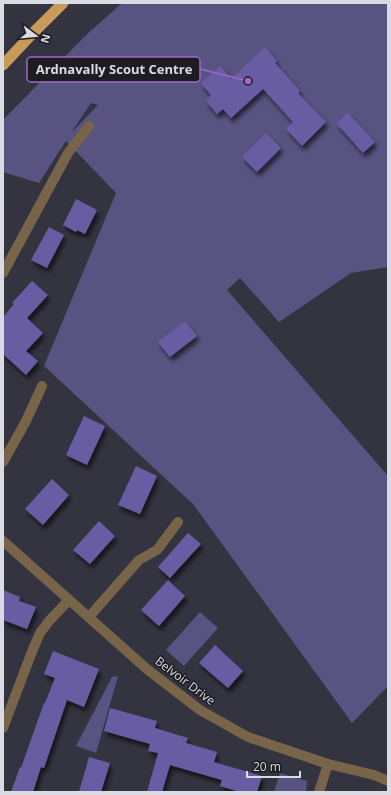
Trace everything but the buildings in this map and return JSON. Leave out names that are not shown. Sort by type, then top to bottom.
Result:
[{"type":"highway","points":[[3,65],[63,3]]},
{"type":"street","points":[[3,273],[68,153],[89,126]]},
{"type":"street","points":[[3,462],[26,421],[42,386]]},
{"type":"street","points":[[89,617],[139,560],[156,550],[178,522]]},
{"type":"street","name":"Belvoir Drive","points":[[3,541],[148,670],[200,710],[248,737],[328,764],[374,775],[388,781]]},
{"type":"street","points":[[3,728],[40,633],[69,600]]},
{"type":"street","points":[[319,792],[328,764]]},
{"type":"shaded area","points":[[122,3],[388,3],[388,267],[351,273],[279,322],[240,278],[227,290],[388,476],[388,686],[352,723],[193,504],[44,366],[116,193],[66,141],[39,183],[3,172],[3,120],[86,35]],"holes":[[[91,103],[98,105],[73,131]]]},
{"type":"shaded area","points":[[200,612],[218,628],[184,666],[166,650]]},
{"type":"shaded area","points":[[118,676],[96,753],[76,746],[112,677]]},
{"type":"shaded area","points":[[280,773],[307,781],[306,792],[274,792]]},
{"type":"place","name":"Ardnavally Scout Centre","points":[[248,81]]}]
